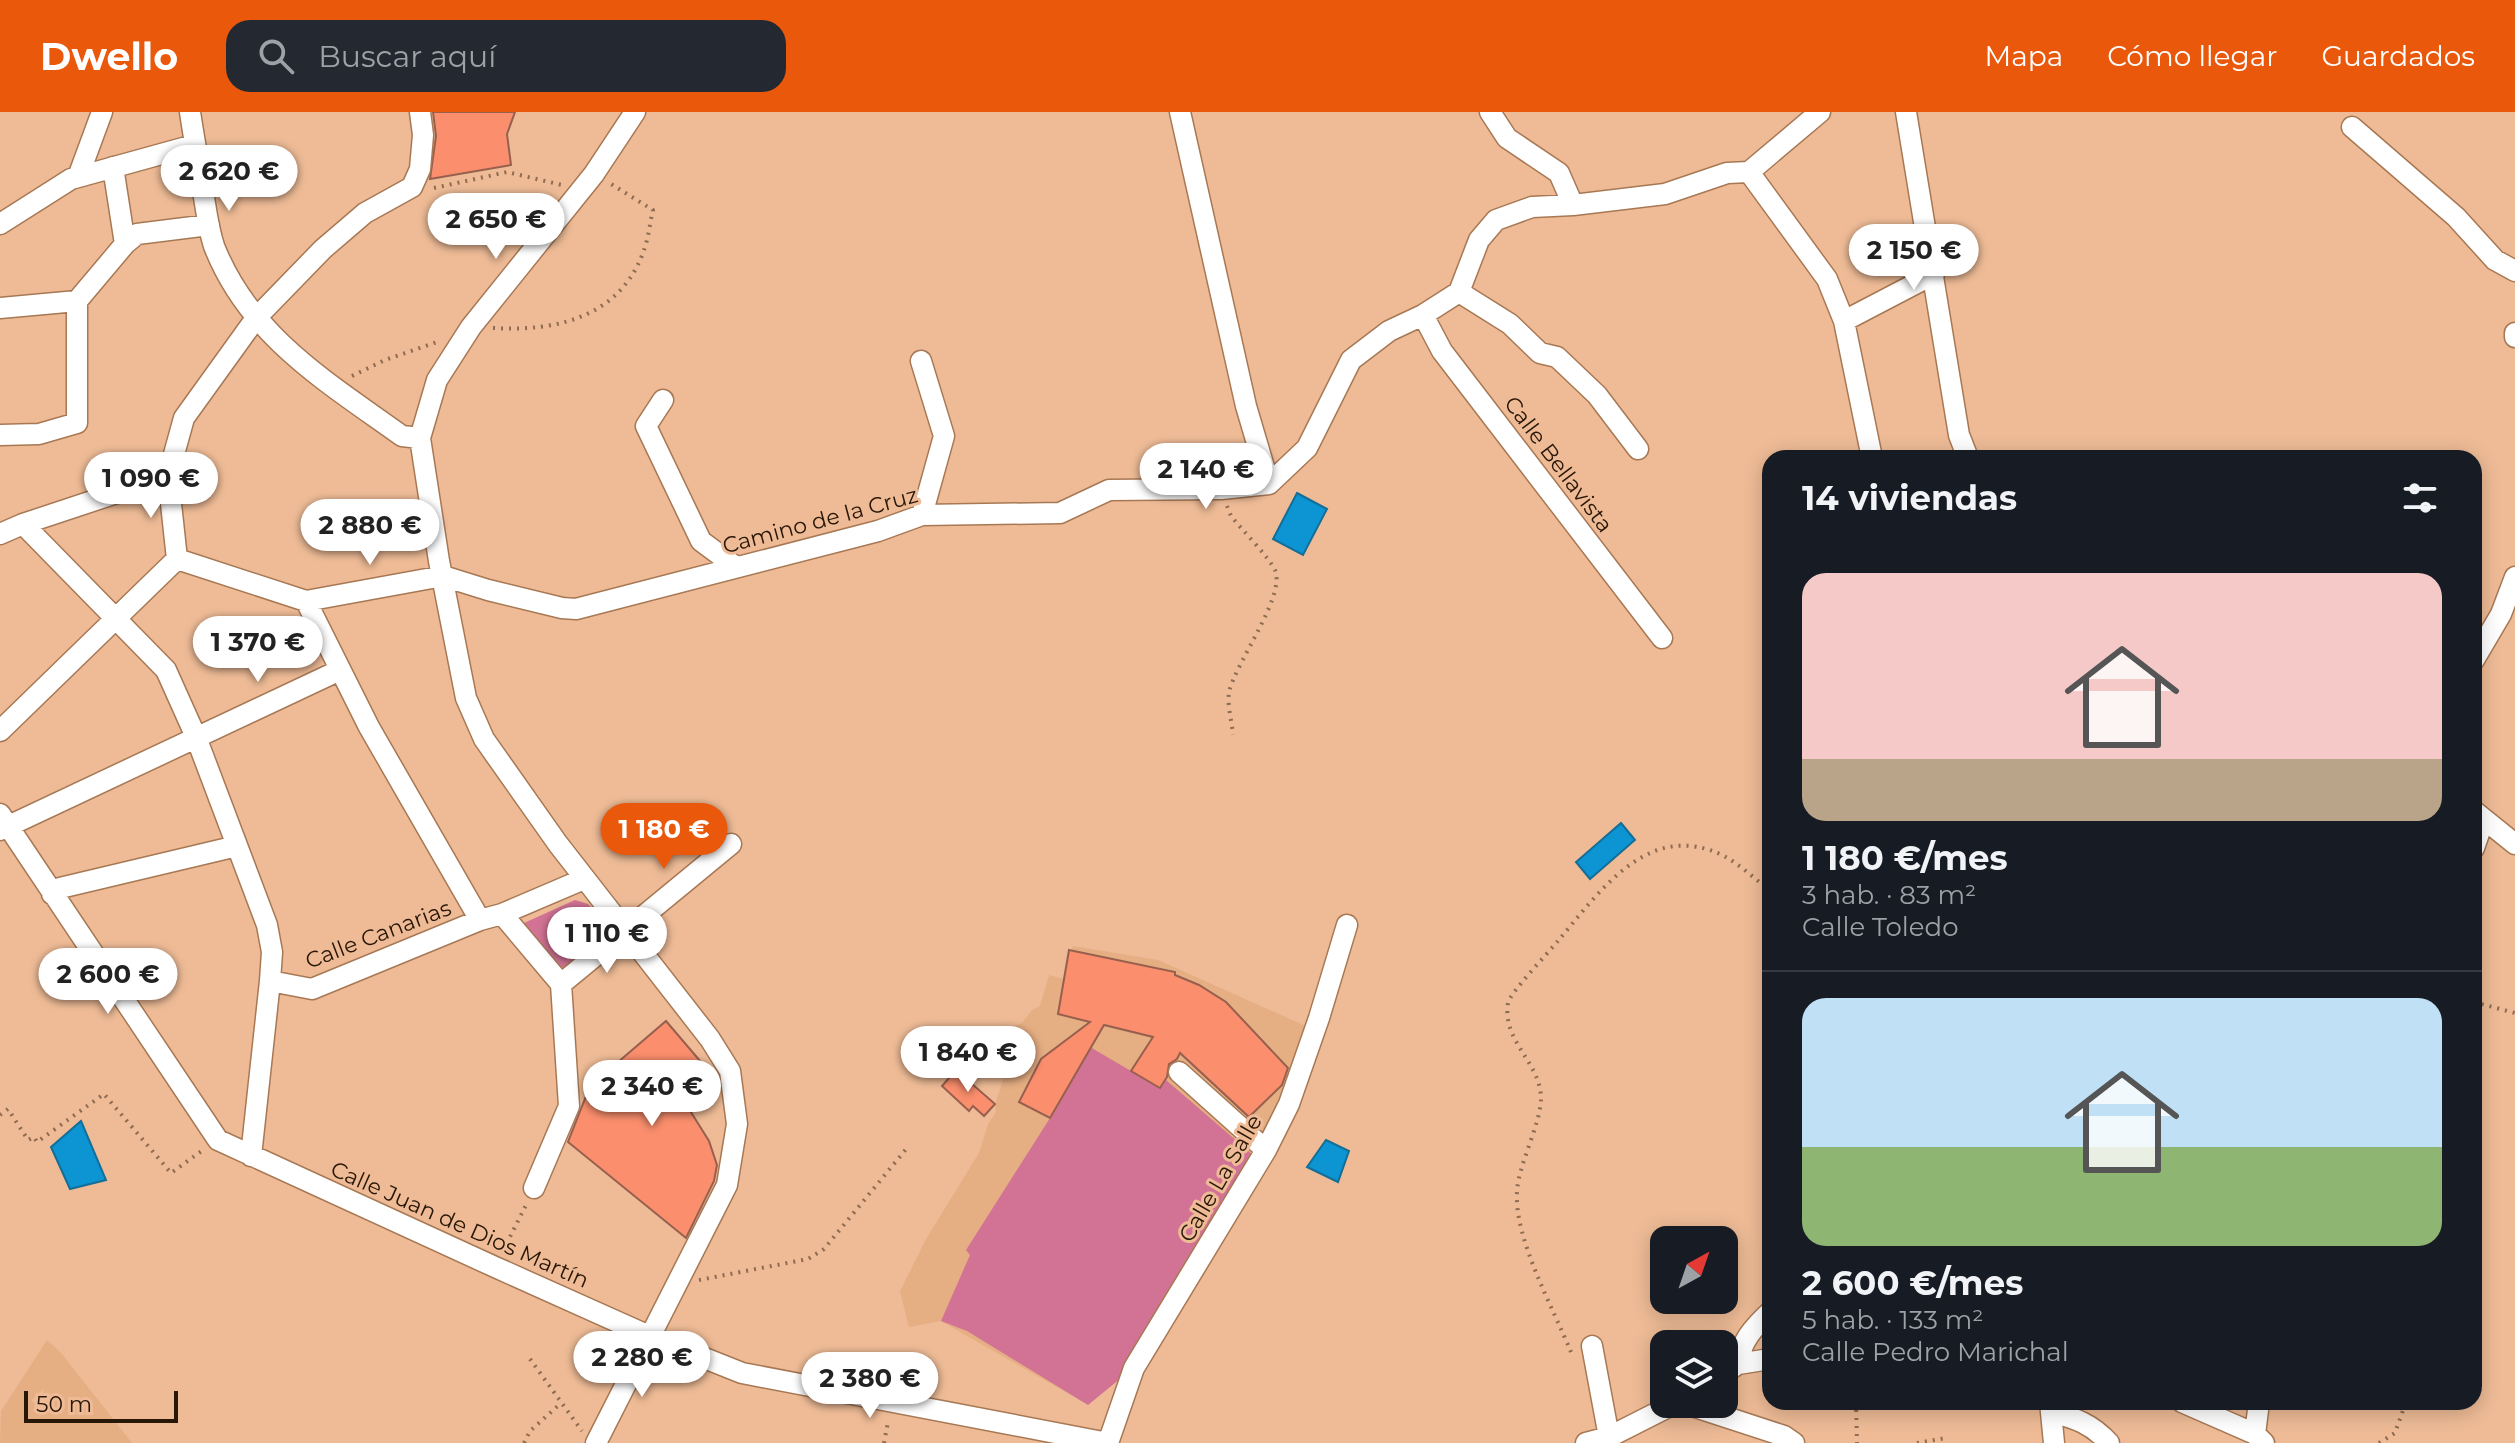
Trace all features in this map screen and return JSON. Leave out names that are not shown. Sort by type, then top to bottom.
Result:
[{"type":"street","points":[[78,177],[102,112]]},
{"type":"street","points":[[190,112],[214,246],[256,318],[301,364],[402,436],[420,438]]},
{"type":"street","points":[[177,559],[168,476],[184,418],[256,318],[323,249],[365,213],[412,187],[420,169],[423,135],[420,112]]},
{"type":"street","points":[[591,1440],[677,1284],[727,1185],[735,1153],[737,1124],[730,1071],[710,1039],[584,879],[484,739],[466,698],[420,438],[437,380],[466,334],[594,174],[635,112]]},
{"type":"street","points":[[1180,112],[1246,406],[1269,484],[1307,448],[1351,360],[1389,331],[1423,315],[1459,292],[1479,240],[1496,220],[1532,207],[1665,194],[1727,173],[1749,172],[1820,112]]},
{"type":"street","points":[[1490,112],[1507,138],[1559,173],[1573,205]]},
{"type":"street","points":[[1906,112],[1959,435],[1965,450]]},
{"type":"street","points":[[2352,127],[2456,217],[2495,260],[2515,271]]},
{"type":"street","points":[[0,224],[71,179],[194,145]]},
{"type":"street","points":[[113,167],[125,244]]},
{"type":"street","points":[[1749,172],[1827,279],[1844,321],[1870,450]]},
{"type":"street","points":[[0,435],[39,434],[77,423],[77,301],[125,244],[137,234],[209,225]]},
{"type":"street","points":[[1844,321],[1934,274]]},
{"type":"street","points":[[1459,292],[1510,324],[1540,353],[1557,357],[1597,395],[1638,449]]},
{"type":"street","points":[[0,308],[77,301]]},
{"type":"street","name":"Calle Bellavista","points":[[1423,315],[1442,351],[1662,638]]},
{"type":"street","points":[[921,361],[944,436],[922,515]]},
{"type":"street","points":[[663,400],[646,426],[701,541],[736,567]]},
{"type":"street","points":[[0,534],[168,476]]},
{"type":"street","name":"Camino de la Cruz","points":[[443,576],[488,590],[576,609],[878,531],[922,515],[1060,513],[1109,490],[1221,489],[1269,484]]},
{"type":"street","points":[[23,524],[166,670],[196,737],[267,925],[272,952],[270,981],[251,1156]]},
{"type":"street","points":[[177,559],[306,601],[443,576]]},
{"type":"street","points":[[0,731],[177,559]]},
{"type":"street","points":[[2482,642],[2501,614],[2515,577]]},
{"type":"street","points":[[306,601],[369,727],[480,920]]},
{"type":"street","points":[[218,1140],[2,824],[340,670]]},
{"type":"street","points":[[2482,817],[2515,844]]},
{"type":"street","points":[[561,984],[731,844]]},
{"type":"street","points":[[52,894],[60,888],[237,846]]},
{"type":"street","name":"Calle Canarias","points":[[270,981],[312,989],[584,879]]},
{"type":"street","points":[[502,914],[561,984],[569,1106],[534,1188]]},
{"type":"street","name":"Calle La Salle","points":[[649,1336],[742,1373],[1108,1443],[1134,1368],[1266,1150],[1289,1104],[1347,925]]},
{"type":"street","points":[[1179,1072],[1266,1150]]},
{"type":"street","name":"Calle Juan de Dios Martín","points":[[218,1140],[649,1336]]},
{"type":"street","points":[[1738,1354],[1751,1330],[1762,1320]]},
{"type":"street","points":[[1592,1346],[1609,1437]]},
{"type":"street","points":[[1738,1366],[1762,1361]]},
{"type":"street","points":[[2050,1410],[2054,1443]]},
{"type":"street","points":[[2057,1410],[2097,1430],[2109,1443]]},
{"type":"street","points":[[2199,1410],[2260,1438],[2259,1410]]},
{"type":"street","points":[[1586,1443],[1609,1437],[1650,1416]]},
{"type":"street","points":[[1729,1418],[1784,1436],[1794,1443]]},
{"type":"path","points":[[412,187],[429,189],[507,172],[544,179],[580,191]]},
{"type":"path","points":[[338,390],[350,377],[385,360],[452,338],[561,325],[588,314],[628,283],[645,248],[653,210],[594,174]]},
{"type":"path","points":[[1221,489],[1231,516],[1275,570],[1277,586],[1256,635],[1239,663],[1229,695],[1233,735]]},
{"type":"path","points":[[1572,1355],[1521,1232],[1517,1191],[1541,1099],[1536,1074],[1508,1029],[1508,1000],[1608,882],[1635,860],[1661,848],[1693,847],[1724,856],[1762,884]]},
{"type":"path","points":[[2482,1004],[2515,1013]]},
{"type":"path","points":[[0,1115],[8,1109],[28,1140],[34,1137],[37,1142],[104,1094],[171,1173],[218,1140]]},
{"type":"path","points":[[677,1284],[808,1259],[824,1249],[907,1148]]},
{"type":"path","points":[[495,1267],[534,1188]]},
{"type":"path","points":[[530,1359],[560,1403],[591,1440]]},
{"type":"path","points":[[524,1443],[530,1431],[560,1403]]},
{"type":"path","points":[[1856,1410],[1857,1443]]},
{"type":"path","points":[[2379,1443],[2395,1433],[2403,1410]]},
{"type":"path","points":[[1917,1443],[1946,1438]]},
{"type":"shaded area","points":[[575,900],[588,904],[609,927],[606,938],[569,968],[553,967],[524,932],[524,923]]},
{"type":"shaded area","points":[[1073,946],[1158,960],[1308,1027],[1258,1151],[1088,1405],[941,1321],[909,1327],[900,1291],[926,1239],[979,1153],[988,1124],[996,1112],[995,1104],[1005,1074],[1000,1037],[1007,1029],[1022,1023],[1032,1010],[1040,1006],[1049,975],[1064,979]]},
{"type":"shaded area","points":[[1090,1047],[1160,1088],[1166,1080],[1253,1155],[1121,1378],[1088,1405],[967,1331],[941,1321],[970,1255],[966,1250],[1050,1118]]},
{"type":"shaded area","points":[[47,1340],[62,1354],[132,1443],[0,1443],[1,1411]]},
{"type":"water","points":[[1297,493],[1327,509],[1303,555],[1273,539]]},
{"type":"water","points":[[1621,823],[1635,840],[1590,879],[1576,862]]},
{"type":"water","points":[[81,1121],[106,1180],[70,1189],[51,1147]]},
{"type":"water","points":[[1326,1140],[1349,1151],[1338,1182],[1307,1167]]},
{"type":"building","points":[[433,112],[515,112],[507,134],[511,165],[430,179],[436,136]]},
{"type":"building","points":[[1069,950],[1175,972],[1175,975],[1226,1002],[1288,1068],[1282,1085],[1249,1117],[1180,1053],[1169,1064],[1167,1077],[1160,1088],[1131,1071],[1153,1037],[1104,1025],[1050,1118],[1019,1102],[1041,1059],[1090,1022],[1058,1014]]},
{"type":"building","points":[[666,1021],[718,1082],[689,1109],[709,1141],[717,1165],[714,1181],[686,1238],[568,1142],[590,1086]]},
{"type":"building","points":[[956,1070],[995,1104],[984,1116],[973,1106],[969,1111],[942,1086]]}]
